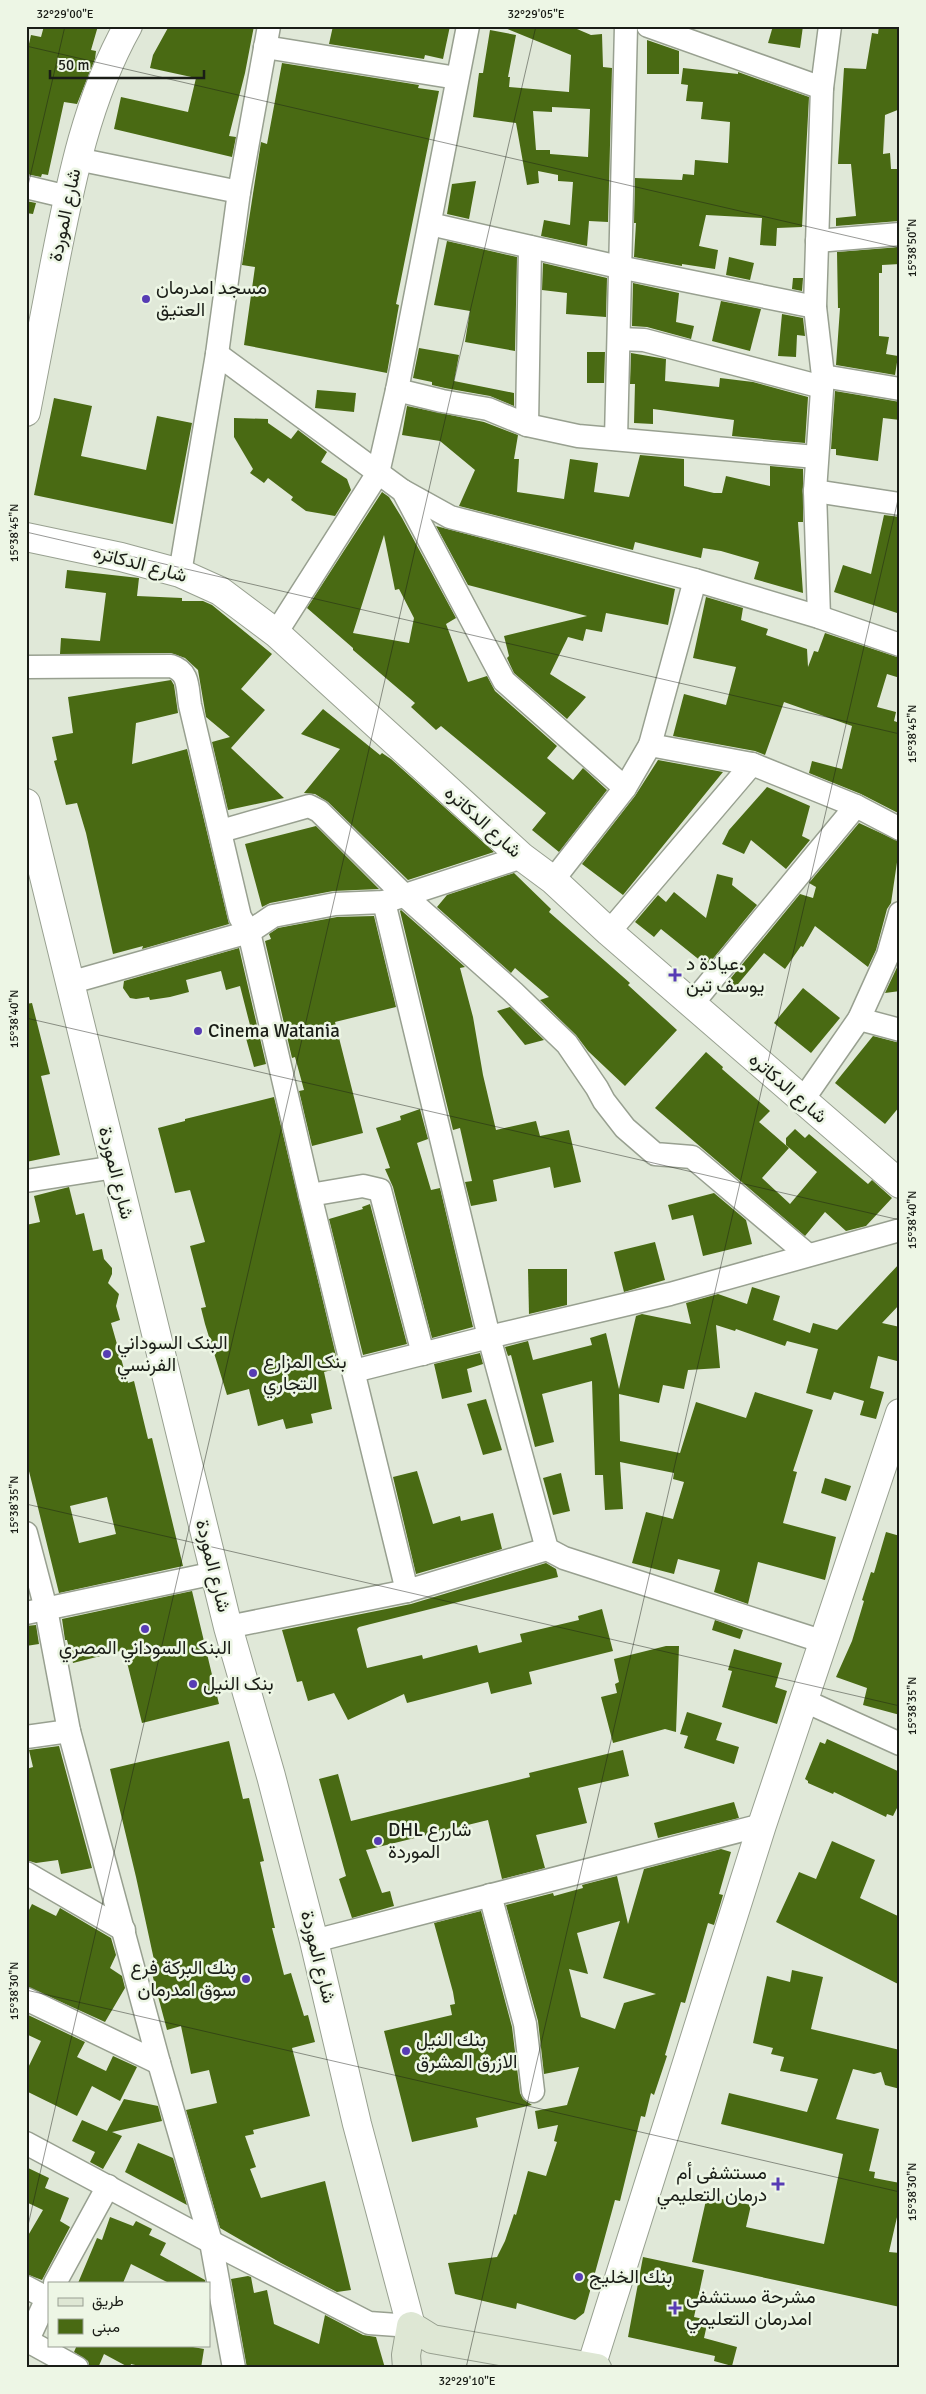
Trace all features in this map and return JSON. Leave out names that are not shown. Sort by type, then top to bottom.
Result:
[{"type":"main road","points":[[407,2368],[406,2355],[411,2326],[432,2339],[470,2357],[594,2367]]},
{"type":"street","name":"شارع الموردة","points":[[26,412],[68,197],[78,159],[94,101],[116,48],[128,26]]},
{"type":"street","points":[[276,633],[378,473],[398,390],[468,26]]},
{"type":"street","points":[[616,439],[626,26]]},
{"type":"street","points":[[648,26],[822,88]]},
{"type":"street","points":[[819,617],[815,491],[823,382],[815,307],[822,88],[830,26]]},
{"type":"street","points":[[180,573],[217,354],[239,192],[267,37],[457,78]]},
{"type":"street","points":[[78,159],[239,192]]},
{"type":"street","points":[[26,187],[68,197]]},
{"type":"street","points":[[430,224],[620,267],[815,307]]},
{"type":"street","points":[[817,241],[900,234]]},
{"type":"street","points":[[527,424],[530,247]]},
{"type":"street","points":[[619,339],[644,340],[823,382],[900,389]]},
{"type":"street","points":[[217,354],[404,492],[450,517],[694,580],[819,617],[900,645]]},
{"type":"street","points":[[398,390],[442,401],[488,409],[527,424],[578,436],[816,457]]},
{"type":"street","points":[[815,491],[900,504]]},
{"type":"street","points":[[404,492],[504,681],[625,788]]},
{"type":"street","name":"شارع الدكاتره","points":[[26,538],[121,557],[180,573],[220,591],[276,633],[522,858],[553,880],[609,932],[900,1184]]},
{"type":"street","points":[[553,880],[625,788],[650,745],[694,580]]},
{"type":"street","points":[[26,667],[172,666],[186,674],[190,705],[240,917],[248,932],[407,1591]]},
{"type":"street","points":[[650,745],[752,764],[856,806],[900,829]]},
{"type":"street","points":[[609,932],[752,764]]},
{"type":"street","name":"شارع الموردة","points":[[26,803],[36,880],[69,983],[228,1627],[271,1776],[314,1941],[357,2124],[411,2326]]},
{"type":"street","points":[[221,831],[309,806],[318,811],[405,896],[513,992],[566,1044],[604,1101],[625,1128],[655,1154],[692,1157],[808,1255]]},
{"type":"street","points":[[692,1004],[856,806]]},
{"type":"street","points":[[69,983],[248,932],[274,916],[335,904],[384,902],[522,858]]},
{"type":"street","points":[[384,902],[489,1337],[547,1549]]},
{"type":"street","points":[[802,1101],[859,1019],[888,955],[900,913]]},
{"type":"street","points":[[859,1019],[895,1025]]},
{"type":"street","points":[[26,1181],[114,1167]]},
{"type":"street","points":[[310,1195],[363,1186],[380,1190],[423,1354]]},
{"type":"street","points":[[354,1371],[670,1294],[900,1230]]},
{"type":"street","points":[[594,2367],[762,1826],[900,1413]]},
{"type":"street","points":[[26,1533],[36,1611],[159,2062],[211,2242],[234,2368]]},
{"type":"street","points":[[228,1627],[407,1591],[547,1549],[564,1558],[824,1642]]},
{"type":"street","points":[[36,1611],[215,1572]]},
{"type":"street","points":[[805,1701],[900,1744]]},
{"type":"street","points":[[26,1737],[69,1731]]},
{"type":"street","points":[[314,1941],[762,1826]]},
{"type":"street","points":[[26,1873],[124,1930]]},
{"type":"street","points":[[490,1895],[525,2024],[533,2091]]},
{"type":"street","points":[[26,1998],[159,2062]]},
{"type":"street","points":[[26,2143],[368,2323],[411,2326]]},
{"type":"street","points":[[55,2282],[108,2186]]},
{"type":"street","points":[[26,2287],[48,2292]]},
{"type":"street","points":[[48,2296],[27,2343],[77,2368]]},
{"type":"building","points":[[44,26],[98,26],[91,50],[96,51],[95,59],[77,104],[64,102],[48,175],[42,174],[41,177],[26,174],[26,57],[31,35],[41,37]]},
{"type":"building","points":[[169,26],[254,26],[245,73],[229,136],[236,137],[232,157],[114,129],[121,97],[188,112],[196,78],[150,68],[153,55]]},
{"type":"building","points":[[333,26],[450,26],[443,59],[425,55],[424,59],[329,44]]},
{"type":"building","points":[[500,26],[570,26],[591,35],[602,34],[603,67],[612,68],[608,222],[589,221],[587,246],[541,236],[544,220],[570,225],[573,182],[558,181],[558,175],[538,171],[539,183],[527,185],[516,123],[473,117],[479,73],[483,73],[490,30],[516,35],[508,77],[510,77],[509,87],[569,92],[571,55]],"holes":[[[552,107],[590,109],[588,157],[550,154],[550,150],[536,150],[533,111],[552,112]]]},
{"type":"building","points":[[773,26],[803,26],[800,48],[768,43]]},
{"type":"building","points":[[879,26],[900,28],[900,109],[885,115],[883,154],[890,153],[891,169],[900,169],[899,221],[836,226],[836,218],[856,216],[851,164],[838,164],[844,68],[866,69],[872,33],[878,34]]},
{"type":"building","points":[[647,40],[679,51],[679,74],[647,74]]},
{"type":"building","points":[[282,63],[419,85],[418,88],[439,91],[396,304],[399,305],[387,373],[244,345],[255,267],[242,265],[261,142],[267,144]]},
{"type":"building","points":[[683,68],[738,74],[738,72],[809,97],[802,227],[777,228],[776,246],[760,245],[762,218],[706,215],[699,246],[718,250],[715,269],[682,264],[682,266],[634,257],[636,223],[634,223],[635,178],[682,180],[683,174],[694,175],[695,160],[728,163],[730,122],[701,119],[703,102],[686,101],[688,85],[681,84]]},
{"type":"building","points":[[476,181],[469,219],[447,214],[452,184]]},
{"type":"building","points":[[26,201],[36,203],[33,214],[26,213]]},
{"type":"building","points":[[447,241],[517,257],[515,351],[465,342],[470,311],[434,305]]},
{"type":"building","points":[[900,247],[900,264],[882,265],[882,273],[879,273],[879,336],[889,337],[886,354],[898,356],[895,375],[836,365],[840,308],[838,308],[837,252]]},
{"type":"building","points":[[729,257],[754,263],[750,280],[726,275]]},
{"type":"building","points":[[543,263],[607,278],[606,317],[566,314],[567,293],[542,290]]},
{"type":"building","points":[[793,278],[803,278],[802,291],[792,289]]},
{"type":"building","points":[[633,283],[679,293],[676,322],[694,326],[691,339],[647,327],[632,326]]},
{"type":"building","points":[[721,301],[761,309],[750,351],[712,341]]},
{"type":"building","points":[[782,314],[803,318],[805,336],[797,335],[796,357],[778,356]]},
{"type":"building","points":[[419,348],[459,355],[454,381],[514,393],[514,406],[490,396],[432,385],[432,382],[413,378]]},
{"type":"building","points":[[587,352],[605,352],[604,383],[587,383]]},
{"type":"building","points":[[631,353],[666,359],[665,381],[719,387],[720,378],[753,382],[808,397],[805,443],[732,436],[734,420],[653,409],[653,424],[634,423],[635,384],[630,384]]},
{"type":"building","points":[[317,390],[356,393],[354,412],[315,408]]},
{"type":"building","points":[[835,391],[900,402],[900,420],[883,418],[878,461],[836,455],[836,449],[831,449]]},
{"type":"building","points":[[54,398],[92,406],[81,456],[146,470],[157,416],[192,423],[173,524],[34,495]]},
{"type":"building","points":[[407,406],[484,422],[518,435],[514,459],[519,459],[517,492],[564,499],[570,459],[598,463],[594,492],[629,497],[640,455],[684,459],[684,486],[714,493],[722,493],[726,476],[770,486],[770,466],[803,469],[803,522],[798,522],[803,593],[754,579],[759,562],[721,551],[703,548],[701,558],[635,542],[633,550],[459,506],[475,470],[440,441],[402,435]]},
{"type":"building","points":[[234,418],[268,419],[268,423],[291,439],[298,430],[327,452],[321,462],[347,479],[351,490],[335,516],[306,511],[291,500],[293,497],[268,478],[264,483],[250,473],[253,469],[234,437]]},
{"type":"building","points":[[382,492],[389,497],[402,518],[456,618],[446,624],[468,682],[487,676],[495,691],[557,746],[547,758],[573,780],[583,768],[607,790],[559,852],[532,830],[546,813],[441,726],[436,730],[411,707],[415,703],[307,608]],"holes":[[[384,535],[395,590],[399,589],[414,618],[409,643],[353,633]]]},
{"type":"building","points":[[884,515],[900,517],[900,614],[834,592],[843,565],[871,574]]},
{"type":"building","points":[[436,526],[675,589],[668,625],[606,613],[602,632],[586,629],[583,641],[568,637],[550,674],[586,697],[567,719],[514,673],[507,658],[509,656],[504,636],[587,616],[468,585]]},
{"type":"building","points":[[67,570],[139,578],[137,596],[182,598],[182,601],[203,601],[212,605],[272,654],[241,689],[265,710],[231,748],[284,798],[228,810],[212,742],[230,737],[206,717],[198,670],[185,658],[171,653],[60,654],[61,638],[100,641],[106,593],[65,588]]},
{"type":"building","points":[[706,597],[743,608],[741,620],[768,629],[766,635],[807,649],[808,667],[814,651],[818,652],[825,633],[900,658],[900,678],[887,674],[877,707],[896,712],[894,721],[900,723],[900,814],[861,794],[809,773],[812,761],[842,769],[852,726],[784,702],[765,755],[755,751],[673,736],[684,694],[726,705],[736,667],[693,658]]},
{"type":"building","points":[[171,680],[174,685],[178,713],[136,723],[132,764],[187,749],[229,924],[142,949],[143,946],[113,954],[86,833],[77,803],[66,805],[54,761],[57,760],[52,737],[73,733],[68,697]]},
{"type":"building","points":[[323,709],[380,755],[382,753],[391,759],[494,852],[408,880],[328,802],[315,794],[304,793],[340,749],[301,734]]},
{"type":"building","points":[[658,760],[723,772],[623,895],[582,864],[635,796]]},
{"type":"building","points":[[767,787],[810,806],[802,836],[810,840],[786,869],[751,840],[744,854],[722,844],[729,830]]},
{"type":"building","points":[[859,823],[900,842],[891,903],[887,909],[876,950],[868,967],[815,926],[803,947],[801,946],[785,969],[764,953],[733,990],[726,984],[800,894],[813,898],[816,887],[809,883]]},
{"type":"building","points":[[316,826],[379,889],[333,891],[270,903],[262,907],[245,844]]},
{"type":"building","points":[[514,873],[551,909],[549,912],[630,983],[628,985],[677,1030],[625,1086],[588,1051],[576,1035],[540,1000],[549,997],[515,968],[511,973],[437,907],[447,895]]},
{"type":"building","points":[[717,874],[733,878],[732,885],[757,905],[707,966],[661,929],[654,937],[635,922],[658,895],[666,902],[674,892],[706,918]]},
{"type":"building","points":[[401,910],[465,967],[460,968],[473,1017],[483,1075],[496,1130],[536,1121],[540,1136],[569,1130],[581,1182],[554,1188],[550,1167],[493,1180],[497,1201],[471,1206],[465,1182],[472,1181],[460,1128],[453,1130]]},
{"type":"building","points":[[374,916],[396,1007],[335,1022],[363,1133],[312,1146],[299,1091],[304,1090],[295,1057],[292,1058],[265,941],[271,939],[269,934],[278,928],[337,917]]},
{"type":"building","points":[[239,948],[266,1064],[254,1067],[244,1031],[251,1029],[240,986],[226,990],[221,971],[186,980],[189,992],[170,997],[150,1000],[149,997],[130,998],[123,988],[124,981]]},
{"type":"building","points":[[900,961],[900,991],[885,993]]},
{"type":"building","points":[[803,988],[840,1018],[811,1053],[774,1023]]},
{"type":"building","points":[[32,1003],[50,1074],[41,1076],[60,1155],[26,1162],[26,1004]]},
{"type":"building","points":[[510,1007],[544,1040],[525,1045],[497,1011]]},
{"type":"building","points":[[873,1036],[900,1043],[900,1106],[885,1124],[835,1083]]},
{"type":"building","points":[[706,1052],[723,1067],[722,1069],[770,1111],[759,1122],[789,1148],[762,1178],[790,1204],[817,1172],[786,1145],[786,1138],[795,1129],[805,1138],[809,1134],[868,1184],[872,1180],[892,1198],[866,1226],[846,1231],[825,1212],[805,1236],[655,1108]]},
{"type":"building","points":[[274,1097],[339,1368],[324,1372],[332,1409],[311,1414],[313,1423],[286,1429],[283,1419],[258,1426],[249,1389],[227,1395],[201,1308],[206,1307],[190,1246],[205,1242],[190,1190],[175,1193],[158,1128],[185,1121],[185,1119]]},
{"type":"building","points":[[420,1109],[428,1139],[417,1143],[431,1190],[440,1188],[473,1327],[432,1338],[393,1187],[385,1169],[390,1168],[376,1128],[401,1120],[400,1116]]},
{"type":"building","points":[[69,1187],[76,1215],[84,1213],[93,1251],[102,1249],[104,1259],[112,1268],[112,1274],[108,1283],[119,1294],[116,1306],[120,1320],[111,1323],[128,1383],[134,1381],[148,1439],[152,1438],[183,1566],[59,1593],[26,1459],[26,1225],[40,1222],[34,1196]],"holes":[[[107,1497],[116,1534],[79,1543],[70,1506]]]},
{"type":"building","points":[[714,1193],[746,1220],[752,1244],[703,1256],[693,1215],[672,1220],[668,1205]]},
{"type":"building","points":[[370,1204],[407,1344],[363,1355],[329,1219],[363,1209],[362,1207]]},
{"type":"building","points":[[655,1242],[665,1280],[624,1292],[614,1252]]},
{"type":"building","points":[[900,1263],[900,1304],[882,1323],[900,1327],[900,1350],[897,1361],[878,1356],[870,1388],[884,1392],[876,1419],[860,1415],[864,1401],[834,1392],[831,1400],[806,1393],[818,1349],[787,1341],[785,1346],[736,1329],[735,1331],[716,1325],[720,1368],[688,1370],[684,1389],[663,1385],[659,1403],[619,1394],[620,1441],[680,1453],[696,1402],[746,1418],[755,1392],[813,1410],[793,1471],[797,1472],[783,1523],[836,1537],[825,1580],[758,1562],[748,1604],[714,1592],[720,1570],[678,1559],[674,1574],[632,1563],[646,1512],[673,1519],[684,1482],[673,1479],[674,1473],[620,1462],[623,1509],[605,1510],[603,1475],[595,1475],[592,1381],[542,1394],[554,1442],[535,1447],[511,1355],[508,1356],[505,1347],[528,1341],[533,1360],[592,1345],[590,1338],[606,1333],[619,1389],[636,1316],[642,1314],[691,1324],[686,1303],[718,1294],[747,1304],[752,1287],[780,1296],[773,1320],[810,1333],[813,1323],[837,1330]]},
{"type":"building","points":[[528,1269],[567,1269],[567,1305],[529,1314]]},
{"type":"building","points":[[480,1353],[483,1364],[467,1369],[472,1392],[442,1399],[434,1364]]},
{"type":"building","points":[[486,1399],[502,1450],[483,1455],[467,1404]]},
{"type":"building","points":[[417,1471],[433,1524],[460,1516],[461,1521],[493,1513],[502,1549],[416,1574],[393,1477]]},
{"type":"building","points":[[561,1473],[570,1511],[553,1515],[543,1478]]},
{"type":"building","points":[[825,1478],[851,1486],[846,1501],[821,1493]]},
{"type":"building","points":[[886,1532],[900,1536],[900,1715],[863,1705],[867,1688],[836,1677],[852,1641],[864,1601],[862,1600],[871,1572],[874,1573]]},
{"type":"building","points":[[546,1563],[556,1569],[558,1577],[359,1627],[357,1629],[367,1668],[422,1655],[423,1659],[477,1645],[479,1653],[522,1642],[520,1634],[579,1620],[578,1616],[602,1609],[613,1651],[529,1672],[532,1684],[491,1694],[488,1682],[407,1703],[404,1694],[348,1720],[334,1693],[308,1701],[302,1681],[297,1682],[282,1630],[411,1604]]},
{"type":"building","points":[[192,1591],[219,1704],[142,1723],[124,1650],[73,1663],[67,1640],[65,1640],[62,1619]]},
{"type":"building","points":[[715,1620],[743,1630],[740,1639],[712,1630]]},
{"type":"building","points":[[36,1625],[39,1644],[26,1646],[26,1626]]},
{"type":"building","points":[[666,1646],[679,1646],[676,1732],[665,1729],[613,1743],[601,1697],[617,1693],[615,1684],[619,1682],[614,1659]]},
{"type":"building","points":[[734,1649],[782,1663],[775,1687],[787,1691],[777,1724],[722,1707],[732,1671],[728,1670]]},
{"type":"building","points":[[687,1712],[722,1723],[716,1740],[739,1747],[734,1764],[684,1748],[688,1736],[680,1734]]},
{"type":"building","points":[[827,1739],[900,1772],[900,1802],[893,1816],[887,1814],[886,1817],[834,1792],[833,1794],[808,1783],[805,1779],[820,1742],[825,1744]]},
{"type":"building","points":[[229,1741],[243,1799],[249,1798],[264,1861],[260,1862],[275,1928],[272,1928],[284,1975],[291,1973],[304,2016],[308,2015],[315,2042],[292,2048],[310,2116],[253,2130],[254,2134],[245,2136],[256,2167],[250,2169],[261,2198],[325,2181],[351,2290],[337,2292],[220,2228],[186,2110],[217,2103],[209,2070],[191,2074],[181,2026],[167,2030],[151,1970],[156,1969],[110,1769]]},
{"type":"building","points":[[59,1746],[92,1868],[61,1874],[58,1860],[36,1863],[26,1860],[26,1769],[33,1767],[29,1750]]},
{"type":"building","points":[[623,1750],[629,1776],[578,1788],[587,1823],[536,1835],[545,1868],[502,1879],[488,1820],[366,1850],[382,1893],[390,1891],[394,1906],[352,1918],[339,1879],[346,1876],[319,1779],[338,1774],[351,1821],[530,1777],[529,1773]]},
{"type":"building","points":[[734,1802],[739,1818],[658,1838],[654,1823]]},
{"type":"building","points":[[832,1841],[875,1860],[860,1898],[900,1917],[900,1985],[776,1922],[799,1872],[816,1879]]},
{"type":"building","points":[[721,1849],[731,1852],[719,1894],[723,1895],[714,1925],[708,1923],[685,2003],[681,2002],[665,2055],[667,2056],[654,2095],[651,2093],[645,2117],[641,2116],[620,2201],[615,2200],[584,2313],[575,2320],[517,2303],[516,2309],[455,2294],[448,2263],[497,2257],[505,2241],[514,2214],[516,2215],[528,2171],[546,2176],[557,2142],[554,2141],[558,2125],[538,2129],[535,2111],[567,2105],[579,2067],[544,2074],[538,2021],[506,1905],[553,1893],[554,1896],[583,1888],[582,1885],[617,1876],[628,1924],[644,1869]],"holes":[[[620,1921],[603,1978],[656,1994],[624,2003],[615,2029],[581,2017],[569,1969],[588,1974],[577,1933]]]},
{"type":"building","points":[[32,1904],[56,1916],[60,1908],[111,1938],[116,1955],[110,1968],[122,1976],[125,1988],[105,2022],[26,1986],[26,1916]]},
{"type":"building","points":[[481,1911],[512,2027],[520,2093],[523,2099],[532,2105],[476,2118],[478,2127],[412,2142],[384,2031],[452,2015],[450,2005],[455,2004],[453,1992],[434,1923]]},
{"type":"building","points":[[792,1970],[823,1977],[811,2029],[900,2050],[900,2089],[885,2085],[881,2072],[874,2074],[853,2069],[836,2119],[879,2129],[869,2171],[875,2172],[874,2178],[900,2183],[900,2204],[889,2252],[900,2253],[900,2307],[692,2262],[707,2196],[751,2205],[746,2227],[824,2244],[843,2154],[721,2124],[729,2093],[807,2112],[818,2079],[780,2071],[784,2057],[771,2054],[773,2048],[753,2043],[767,1976],[790,1982]]},
{"type":"building","points":[[26,2014],[85,2042],[77,2057],[106,2071],[113,2056],[137,2067],[120,2101],[92,2086],[77,2116],[26,2091],[26,2072],[41,2041],[26,2034]]},
{"type":"building","points":[[124,2099],[158,2106],[162,2121],[112,2132],[122,2136],[103,2169],[90,2162],[95,2152],[72,2141],[82,2120],[107,2131]]},
{"type":"building","points":[[138,2143],[173,2158],[187,2205],[125,2172]]},
{"type":"building","points":[[26,2167],[49,2178],[45,2188],[69,2198],[60,2221],[70,2227],[42,2280],[26,2274],[26,2239],[43,2210],[26,2202]]},
{"type":"building","points":[[110,2217],[133,2226],[136,2221],[152,2229],[149,2235],[166,2243],[160,2255],[205,2280],[205,2282],[167,2282],[131,2264],[123,2282],[78,2282],[97,2238],[102,2240]]},
{"type":"building","points":[[643,2257],[704,2270],[694,2317],[708,2320],[704,2338],[737,2347],[732,2366],[714,2361],[715,2356],[628,2337]]},
{"type":"building","points":[[251,2277],[254,2293],[267,2290],[274,2324],[319,2344],[325,2315],[363,2335],[376,2337],[385,2368],[247,2368],[231,2279]]},
{"type":"building","points":[[77,2346],[188,2346],[204,2349],[201,2368],[148,2368],[131,2364],[130,2368],[104,2354],[98,2368],[90,2368],[88,2361],[74,2352]]},
{"type":"place","name":"مسجد امدرمان العتيق","points":[[146,299]]},
{"type":"place","name":"عيادة د. يوسف تبن","points":[[675,975]]},
{"type":"place","name":"Cinema Watania","points":[[198,1031]]},
{"type":"place","name":"البنک السوداني الفرنسي","points":[[107,1354]]},
{"type":"place","name":"بنک المزارع التجاري","points":[[253,1373]]},
{"type":"place","name":"البنک السوداني المصري","points":[[145,1629]]},
{"type":"place","name":"بنک النيل","points":[[193,1684]]},
{"type":"place","name":"DHL شاررع الموردة","points":[[378,1841]]},
{"type":"place","name":"بنك البركة فرع سوق امدرمان","points":[[246,1979]]},
{"type":"place","name":"بنك النيل الازرق المشرق","points":[[406,2051]]},
{"type":"place","name":"مستشفى أم درمان التعليمي","points":[[778,2184]]},
{"type":"place","name":"بنك الخليج","points":[[579,2277]]},
{"type":"place","name":"مشرحة مستشفى امدرمان التعليمي","points":[[675,2308]]}]
